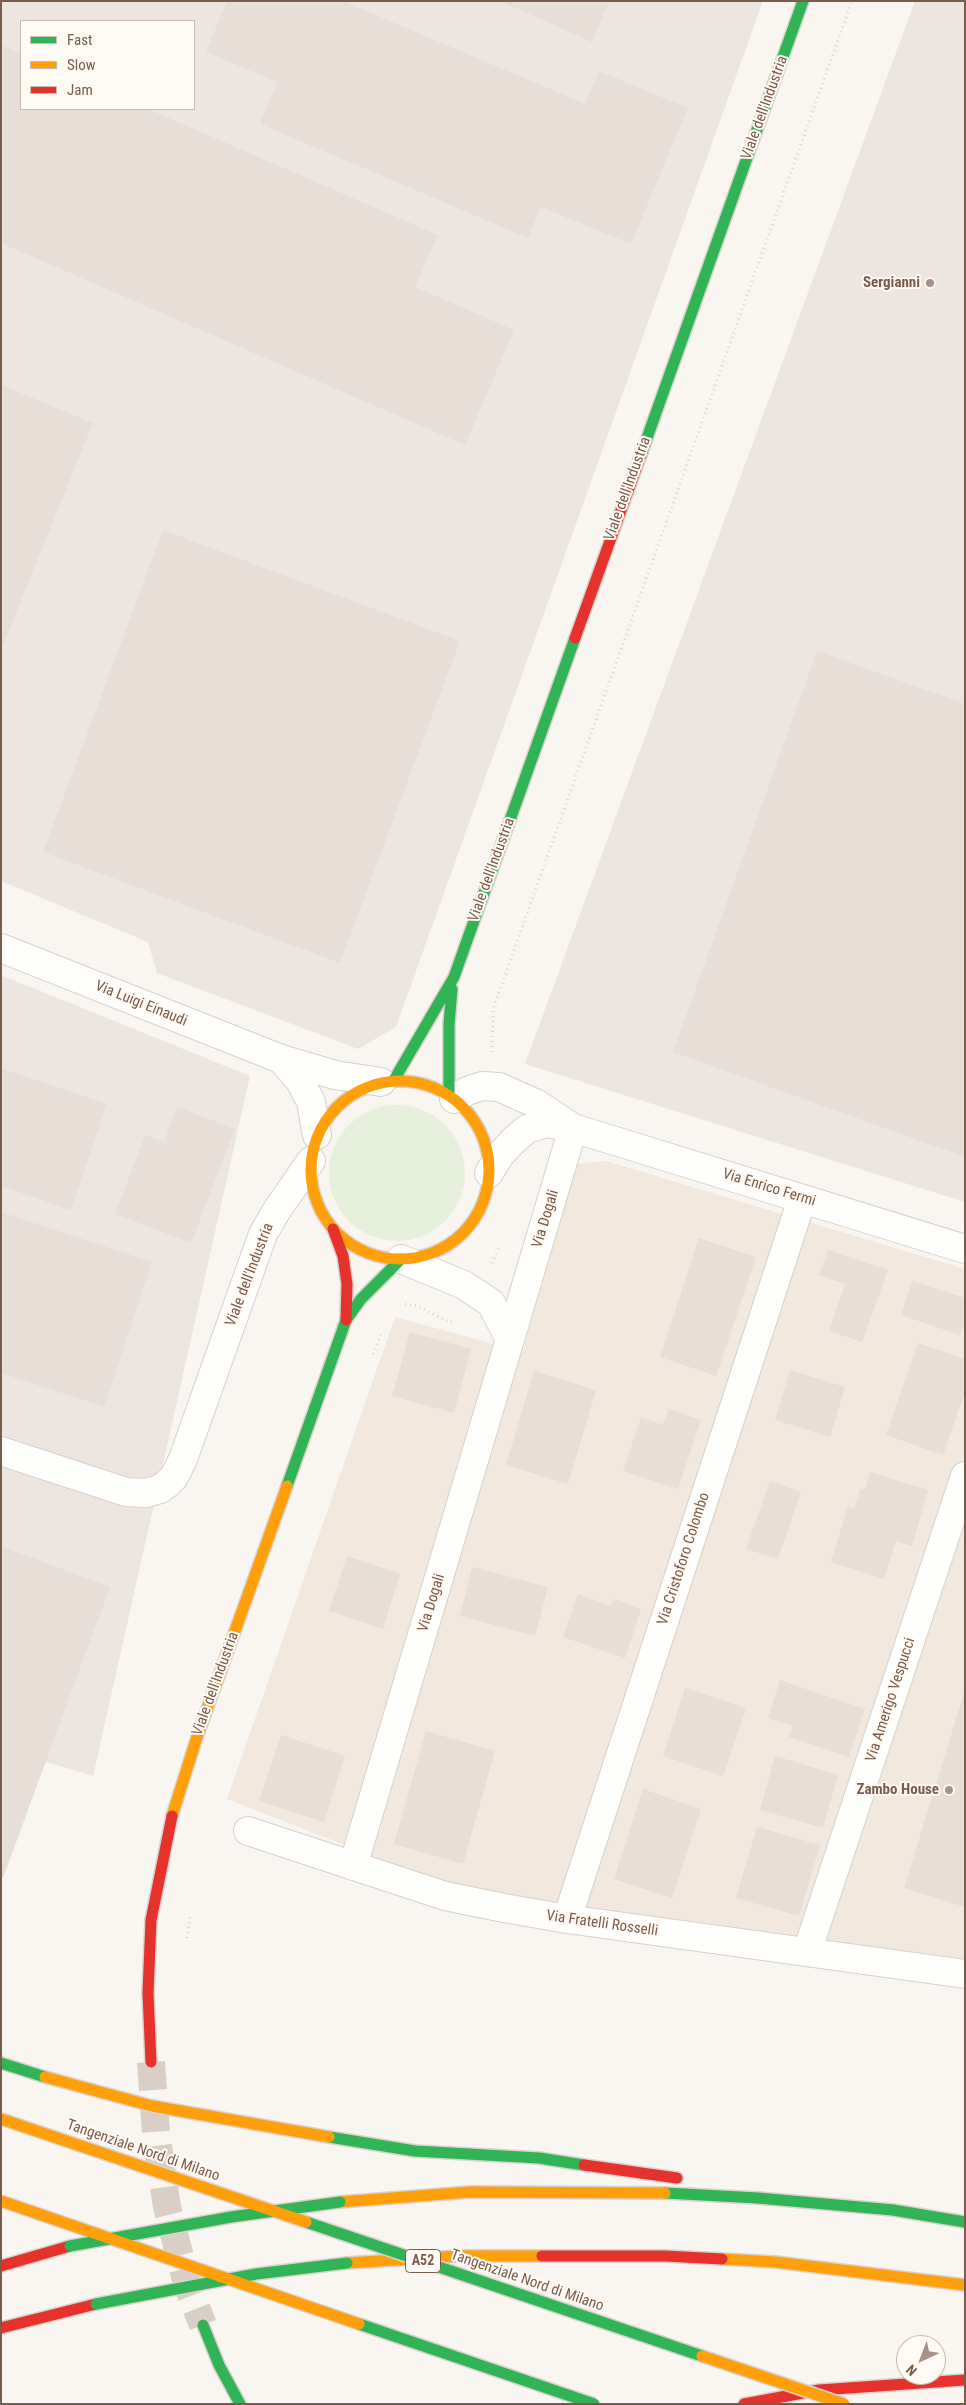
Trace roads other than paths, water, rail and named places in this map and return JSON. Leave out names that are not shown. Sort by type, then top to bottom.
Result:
[{"type":"main road","name":"Viale dell'Industria","points":[[388,1081],[454,977],[803,1]]},
{"type":"main road","name":"Viale dell'Industria","points":[[451,1097],[449,1024],[454,977]]},
{"type":"main road","points":[[388,1081],[423,1084],[451,1097],[466,1109],[479,1129],[487,1152],[489,1173],[483,1203],[464,1232],[446,1246],[429,1254],[401,1259],[384,1258],[354,1246],[333,1229],[315,1198],[311,1181],[311,1161],[317,1135],[323,1124],[339,1104],[353,1093],[388,1081]]},
{"type":"main road","name":"Viale dell'Industria","points":[[333,1229],[343,1256],[347,1284],[346,1320]]},
{"type":"main road","name":"Viale dell'Industria","points":[[151,2062],[148,1993],[152,1920],[162,1861],[176,1801],[196,1738],[346,1320],[361,1299],[401,1259]]},
{"type":"main road","points":[[1,2063],[152,2106],[329,2137],[415,2150],[538,2158],[686,2180]]},
{"type":"main road","name":"Tangenziale Nord di Milano","points":[[1,2119],[844,2404]]},
{"type":"main road","points":[[716,2184],[965,2222]]},
{"type":"main road","points":[[1,2266],[70,2246],[231,2217],[340,2202],[470,2192],[639,2192],[758,2198],[893,2210]]},
{"type":"main road","points":[[1,2201],[594,2404]]},
{"type":"main road","points":[[1,2328],[96,2304],[256,2274],[346,2263],[458,2256],[665,2256],[775,2262],[887,2274],[965,2285]]},
{"type":"main road","points":[[203,2325],[219,2366],[240,2404]]},
{"type":"main road","points":[[744,2404],[819,2390],[965,2380]]},
{"type":"street","name":"Via Luigi Einaudi","points":[[1,948],[281,1059],[335,1075],[388,1081]]},
{"type":"street","name":"Via Luigi Einaudi","points":[[281,1059],[300,1081],[311,1102],[317,1135]]},
{"type":"street","name":"Via Enrico Fermi","points":[[451,1097],[482,1086],[499,1086],[537,1104],[573,1128]]},
{"type":"street","name":"Via Enrico Fermi","points":[[489,1173],[500,1155],[527,1129],[547,1123],[573,1128],[965,1249]]},
{"type":"street","name":"Via Dogali","points":[[353,1866],[573,1128]]},
{"type":"street","name":"Viale dell'Industria","points":[[1,1451],[126,1492],[146,1493],[160,1489],[167,1484],[174,1477],[183,1459],[263,1234],[311,1161]]},
{"type":"street","name":"Via Cristoforo Colombo","points":[[567,1919],[802,1199]]},
{"type":"street","points":[[401,1259],[457,1282],[491,1303],[510,1340]]},
{"type":"street","name":"Via Amerigo Vespucci","points":[[808,1952],[965,1476]]},
{"type":"street","name":"Via Fratelli Rosselli","points":[[248,1831],[445,1896],[567,1919],[965,1974]]},
{"type":"tunnel","points":[[151,2062],[156,2133],[167,2207],[187,2284],[203,2325]]},
{"type":"place","name":"Sergianni","points":[[930,283]]},
{"type":"place","name":"Zambo House","points":[[949,1790]]}]
